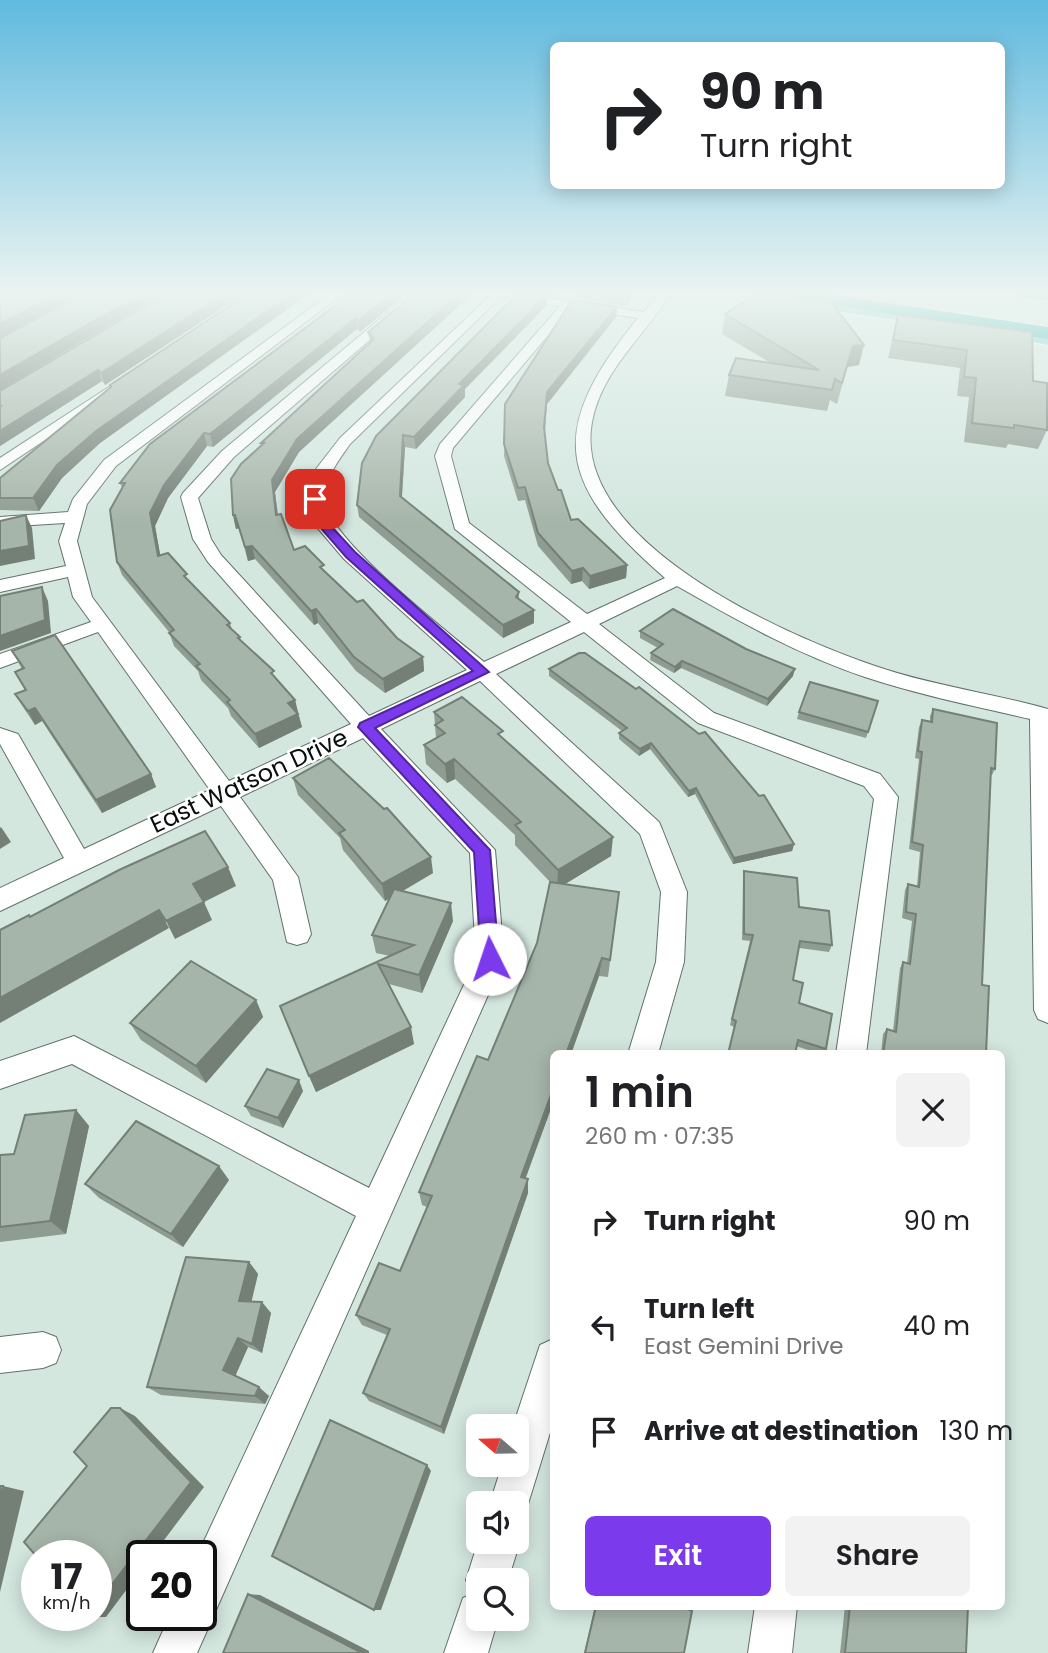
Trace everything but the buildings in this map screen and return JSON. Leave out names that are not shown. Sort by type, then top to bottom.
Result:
[{"type":"street","points":[[235,370],[110,463],[79,503],[68,541],[83,597],[285,877],[298,934]]},
{"type":"street","points":[[217,1560],[490,959],[482,850],[366,727],[214,558],[202,539],[189,497],[228,454],[327,370]]},
{"type":"street","points":[[419,370],[345,441],[324,469],[315,499],[325,526],[350,555],[482,672],[650,829],[674,892],[670,962],[644,1050]]},
{"type":"street","points":[[512,370],[446,447],[443,456],[460,525],[706,718],[872,780],[886,797],[852,1050]]},
{"type":"street","points":[[610,370],[594,392],[585,415],[580,444],[589,475],[604,505],[633,541],[678,579],[761,626],[869,671],[922,687],[1044,715],[1048,1010]]},
{"type":"street","points":[[0,465],[133,375]]},
{"type":"street","points":[[0,522],[75,517]]},
{"type":"street","points":[[0,586],[75,570]]},
{"type":"street","name":"East Watson Drive","points":[[0,900],[678,579]]},
{"type":"street","points":[[0,661],[103,624]]},
{"type":"street","points":[[0,736],[10,739],[79,862]]},
{"type":"street","points":[[0,1075],[74,1050],[376,1209]]},
{"type":"street","points":[[0,1355],[43,1350]]},
{"type":"street","points":[[514,1491],[550,1368]]},
{"type":"street","points":[[770,1653],[775,1610]]},
{"type":"street","points":[[175,1653],[185,1631]]},
{"type":"street","points":[[466,1653],[473,1631]]},
{"type":"route","points":[[315,499],[325,526],[350,555],[482,672],[366,727],[482,850],[490,959]]}]
